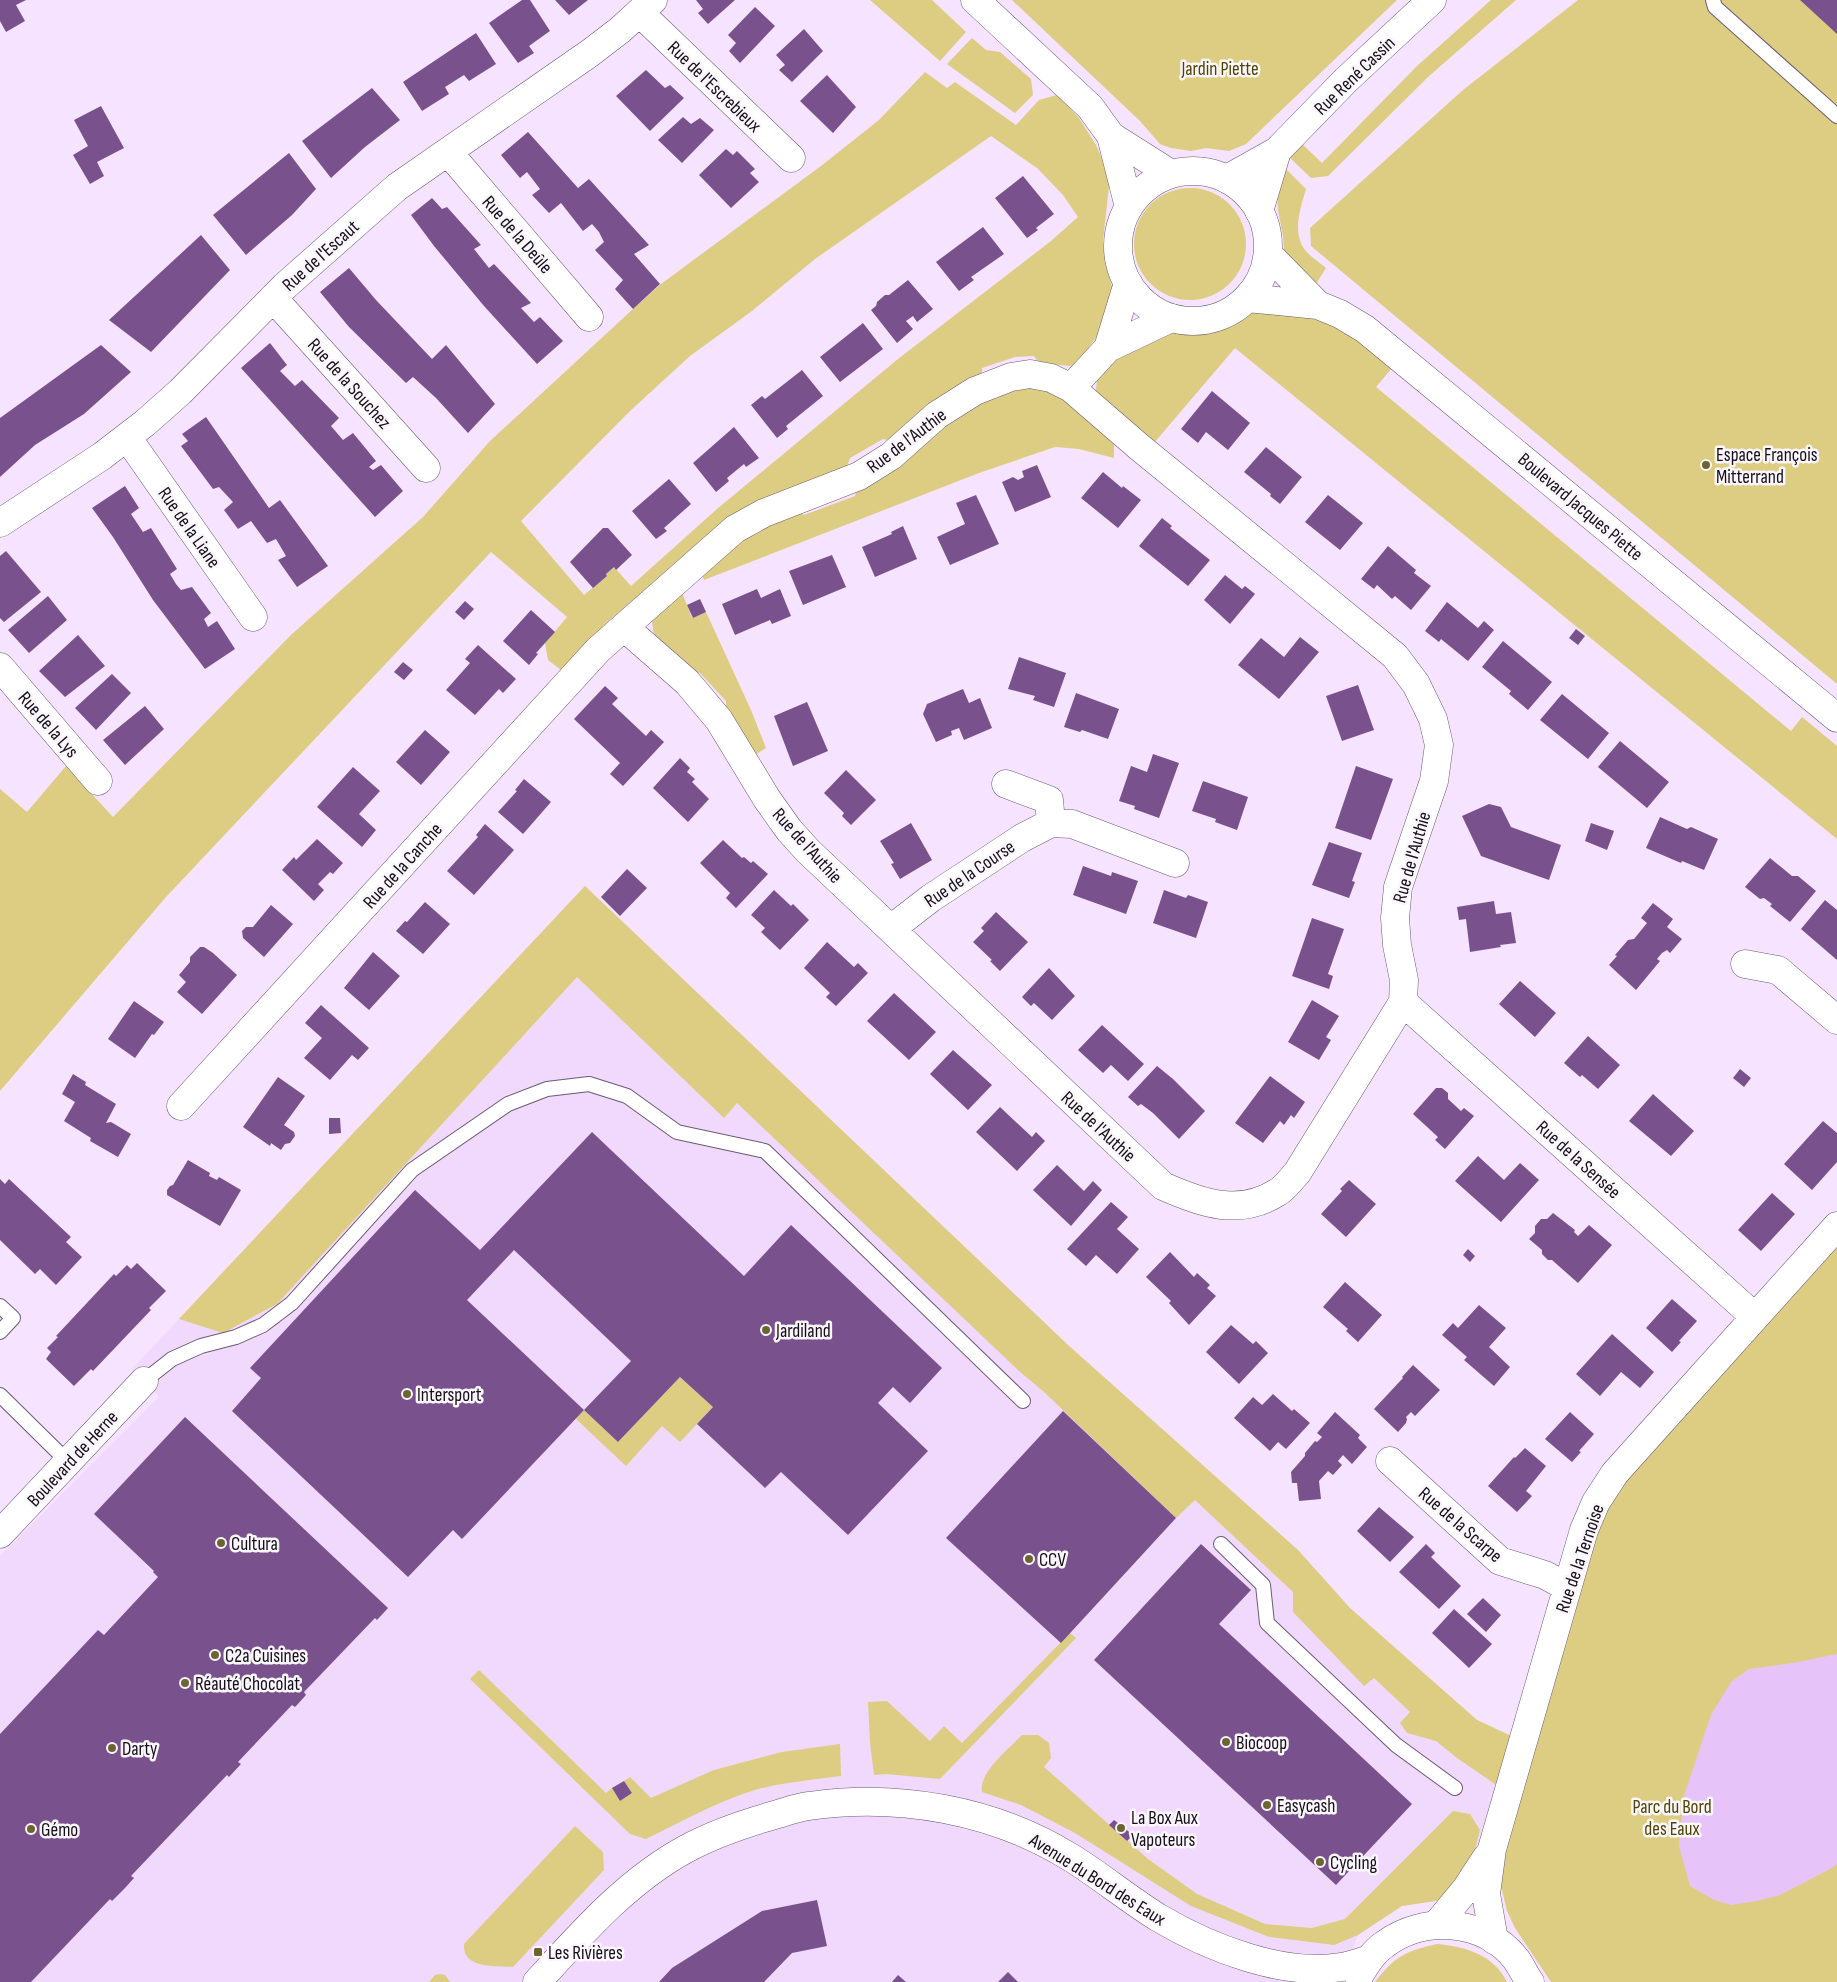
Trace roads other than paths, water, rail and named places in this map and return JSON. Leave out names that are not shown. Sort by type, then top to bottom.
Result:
[{"type":"street","points":[[975,0],[1090,107],[1111,136],[1129,207]]},
{"type":"street","name":"Rue René Cassin","points":[[1227,179],[1277,151],[1346,80],[1432,0]]},
{"type":"street","name":"Rue de l'Escaut","points":[[0,523],[102,456],[127,437],[180,392],[273,298],[352,225],[397,187],[590,54],[646,7]]},
{"type":"street","name":"Rue de l'Escrebieux","points":[[646,7],[791,158]]},
{"type":"street","points":[[1111,136],[1171,174]]},
{"type":"street","name":"Rue René Cassin","points":[[1259,211],[1277,151]]},
{"type":"street","name":"Rue de la Deûle","points":[[448,152],[589,317]]},
{"type":"street","points":[[1190,171],[1209,172],[1227,179],[1242,189],[1254,202],[1267,234],[1268,254],[1257,285],[1247,298],[1225,314],[1202,321],[1171,318],[1155,311],[1137,296],[1128,283],[1118,253],[1120,229],[1129,207],[1140,193],[1154,182],[1171,174],[1190,171]]},
{"type":"street","name":"Boulevard Jacques Piette","points":[[1268,254],[1318,305]]},
{"type":"street","points":[[1108,348],[1128,283]]},
{"type":"street","name":"Rue de la Souchez","points":[[273,298],[426,468]]},
{"type":"street","name":"Boulevard Jacques Piette","points":[[1247,298],[1318,305],[1340,314],[1365,329],[1837,718]]},
{"type":"street","points":[[1071,388],[1108,348],[1171,318]]},
{"type":"street","name":"Rue de l'Authie","points":[[1030,374],[1051,378],[1071,388],[1138,446],[1396,656],[1416,684],[1433,719],[1439,745],[1434,781],[1398,887],[1395,918],[1397,945],[1404,980],[1403,1002],[1297,1173],[1278,1192],[1250,1204],[1220,1206],[1196,1201],[1163,1186],[808,851],[789,830],[767,799],[719,720],[687,682],[624,627],[735,529],[764,513],[859,476],[892,456],[936,415],[975,391],[1011,377],[1030,374]]},
{"type":"street","name":"Rue de la Liane","points":[[127,437],[253,617]]},
{"type":"street","name":"Rue de la Canche","points":[[182,1106],[591,658],[624,627]]},
{"type":"street","name":"Rue de la Lys","points":[[0,667],[98,781]]},
{"type":"street","points":[[1006,784],[1048,800],[1051,823],[1072,824],[1175,863]]},
{"type":"street","name":"Rue de la Course","points":[[891,930],[931,898],[1022,838],[1051,823]]},
{"type":"street","points":[[1745,964],[1778,970],[1837,1020]]},
{"type":"street","name":"Rue de la Sensée","points":[[1403,1002],[1755,1317]]},
{"type":"street","name":"Rue de la Ternoise","points":[[1494,1940],[1486,1894],[1492,1849],[1567,1587],[1584,1530],[1593,1509],[1615,1473],[1837,1226]]},
{"type":"street","name":"Boulevard de Herne","points":[[0,1534],[144,1381]]},
{"type":"street","name":"Rue de la Scarpe","points":[[1390,1461],[1500,1561],[1545,1575],[1567,1587]]},
{"type":"street","name":"Avenue du Bord des Eaux","points":[[537,1982],[618,1897],[685,1849],[724,1831],[807,1806],[857,1801],[919,1804],[1000,1823],[1069,1856],[1159,1918],[1231,1952],[1264,1963],[1289,1967],[1340,1967],[1362,1971]]},
{"type":"street","name":"Rue de la Ternoise","points":[[1437,1924],[1466,1889],[1492,1849]]},
{"type":"street","points":[[1362,1971],[1384,1944],[1403,1933],[1437,1924],[1468,1928],[1494,1940],[1516,1959],[1530,1982]]},
{"type":"street","name":"Avenue du Bord des Eaux","points":[[1264,1963],[1298,1982]]},
{"type":"lane","points":[[1713,0],[1715,7],[1837,116]]},
{"type":"lane","points":[[144,1381],[172,1359],[201,1346],[236,1337],[270,1320],[292,1303],[412,1170],[508,1104],[547,1089],[589,1084],[627,1096],[677,1132],[765,1151],[1024,1401]]},
{"type":"lane","points":[[0,1306],[13,1318],[0,1332]]},
{"type":"lane","points":[[0,1394],[68,1462]]},
{"type":"lane","points":[[1221,1544],[1263,1585],[1267,1623],[1396,1745],[1455,1788]]},
{"type":"place","name":"Espace François Mitterrand","points":[[1706,465]]},
{"type":"place","name":"Jardiland","points":[[766,1330]]},
{"type":"place","name":"Intersport","points":[[407,1394]]},
{"type":"place","name":"Cultura","points":[[221,1543]]},
{"type":"place","name":"CCV","points":[[1029,1559]]},
{"type":"place","name":"C2a Cuisines","points":[[215,1655]]},
{"type":"place","name":"Réauté Chocolat","points":[[185,1683]]},
{"type":"place","name":"Biocoop","points":[[1226,1742]]},
{"type":"place","name":"Darty","points":[[112,1748]]},
{"type":"place","name":"Easycash","points":[[1267,1805]]},
{"type":"place","name":"La Box Aux Vapoteurs","points":[[1121,1828]]},
{"type":"place","name":"Gémo","points":[[31,1829]]},
{"type":"place","name":"Cycling","points":[[1320,1862]]},
{"type":"place","name":"Les Rivières","points":[[538,1952]]},
{"type":"park label","name":"Jardin Piette","points":[[1220,68]]},
{"type":"park label","name":"Parc du Bord des Eaux","points":[[1672,1817]]}]
